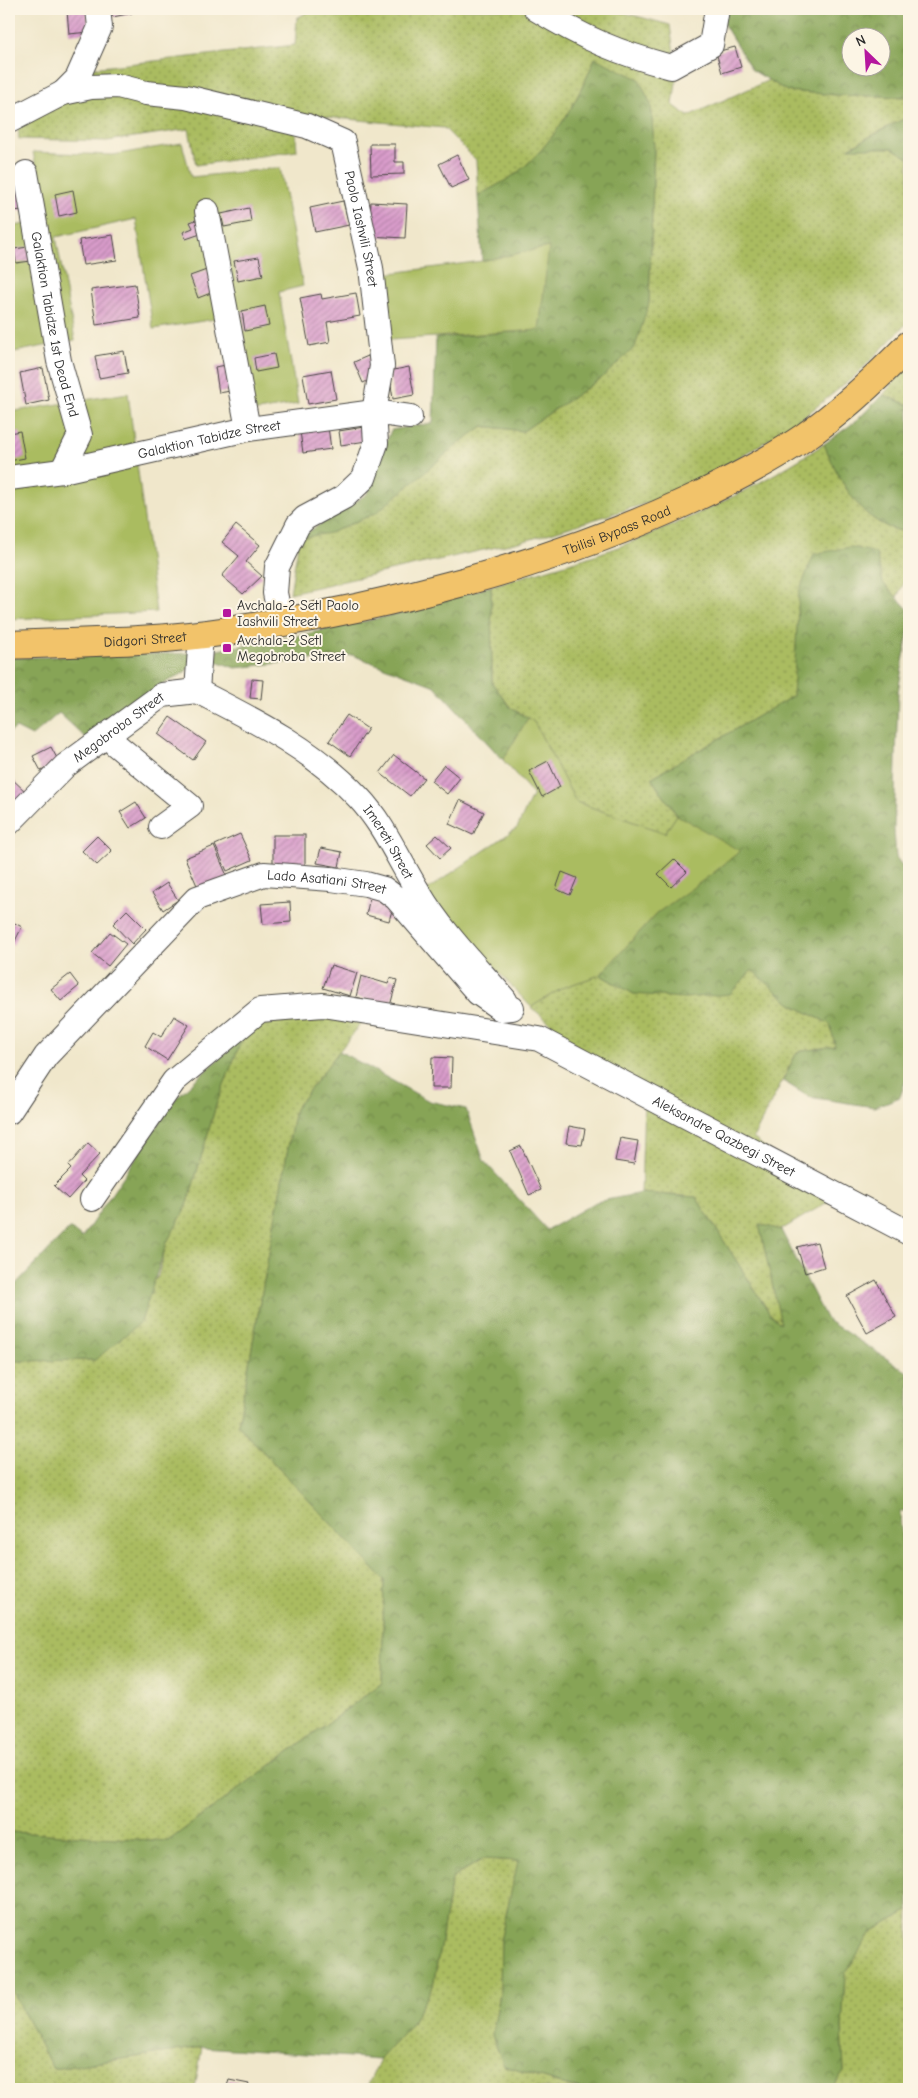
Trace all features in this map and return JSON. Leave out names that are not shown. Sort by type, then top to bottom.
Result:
[{"type":"highway","name":"Tbilisi Bypass Road","points":[[281,622],[373,603],[493,573],[591,541],[639,522],[730,480],[801,440],[857,396],[909,345]]},
{"type":"highway","name":"Didgori Street","points":[[9,645],[95,642],[201,634],[281,622]]},
{"type":"street","points":[[63,94],[77,79],[100,27],[98,9]]},
{"type":"street","points":[[536,9],[576,33],[629,56],[671,67],[710,46],[717,9]]},
{"type":"street","name":"Paolo Iashvili Street","points":[[9,121],[63,94],[91,87],[118,86],[146,94],[186,97],[306,126],[344,142],[371,268],[381,356],[382,366],[374,412],[376,443],[364,478],[344,497],[305,518],[298,525],[277,568],[275,593],[281,622]]},
{"type":"street","name":"Galaktion Tabidze 1st Dead End","points":[[26,173],[59,361],[80,435],[62,471]]},
{"type":"street","points":[[207,211],[248,429]]},
{"type":"street","name":"Galaktion Tabidze Street","points":[[9,478],[62,471],[248,429],[374,412],[410,417]]},
{"type":"street","points":[[196,691],[201,634]]},
{"type":"street","name":"Megobroba Street","points":[[9,823],[65,766],[162,695],[196,691]]},
{"type":"street","name":"Imereti Street","points":[[196,691],[292,742],[324,764],[358,797],[375,817],[431,910],[539,1039]]},
{"type":"street","points":[[112,732],[115,744],[190,806],[161,827]]},
{"type":"street","name":"Lado Asatiani Street","points":[[9,1112],[46,1056],[197,898],[264,874],[332,879],[366,884],[384,889],[396,898],[484,999],[501,1010],[512,1008]]},
{"type":"street","points":[[92,1199],[174,1081],[260,1010],[323,1005],[539,1039]]},
{"type":"street","name":"Aleksandre Qazbegi Street","points":[[539,1039],[909,1232]]},
{"type":"green space","points":[[313,9],[610,9],[670,25],[677,75],[673,105],[688,116],[769,80],[787,91],[837,95],[909,97],[909,116],[850,147],[892,148],[909,158],[909,321],[855,376],[791,427],[673,495],[528,540],[290,593],[299,538],[483,426],[523,431],[603,377],[649,303],[654,147],[595,58],[582,88],[566,117],[536,156],[508,179],[478,196],[476,160],[444,128],[294,114],[297,151],[196,165],[189,129],[107,141],[19,139],[16,105],[92,68],[295,45],[297,18]]},
{"type":"green space","points":[[726,9],[909,9],[909,97],[837,95],[787,91],[752,70],[723,23]]},
{"type":"green space","points":[[595,58],[639,79],[651,105],[654,147],[649,303],[635,347],[603,377],[523,431],[483,426],[463,440],[376,513],[330,533],[299,538],[367,494],[391,430],[433,423],[436,338],[539,330],[548,247],[482,261],[478,196],[508,179],[536,156],[566,117],[582,88]]},
{"type":"green space","points":[[909,116],[909,158],[892,148],[849,148]]},
{"type":"green space","points":[[182,143],[191,177],[280,168],[303,286],[279,292],[298,404],[252,412],[234,316],[153,329],[136,219],[56,237],[75,340],[9,353],[9,227],[47,220],[33,152],[113,155]]},
{"type":"green space","points":[[549,247],[539,330],[390,340],[384,274],[482,261]]},
{"type":"green space","points":[[909,364],[909,405],[883,395]]},
{"type":"green space","points":[[128,393],[156,612],[9,619],[9,412]]},
{"type":"green space","points":[[883,395],[909,405],[909,532],[893,529],[878,522],[866,513],[846,488],[824,444],[856,421]]},
{"type":"green space","points":[[824,444],[846,488],[866,513],[878,522],[893,529],[909,532],[909,573],[897,597],[883,583],[793,696],[651,778],[677,815],[665,833],[576,802],[534,722],[511,708],[492,683],[491,586],[603,552],[663,529],[711,508],[757,484]]},
{"type":"green space","points":[[851,547],[876,553],[883,583],[909,610],[909,627],[898,692],[894,830],[896,857],[909,876],[909,1071],[900,1097],[874,1107],[809,1097],[783,1081],[797,1052],[835,1046],[830,1024],[791,1004],[752,970],[730,994],[684,998],[634,994],[600,975],[657,913],[712,874],[739,852],[677,815],[651,778],[793,696],[799,592],[814,554]]},
{"type":"green space","points":[[491,586],[492,683],[511,708],[528,718],[503,760],[435,686],[352,655],[235,668],[216,661],[217,650],[296,636],[403,613]]},
{"type":"green space","points":[[196,653],[194,663],[184,673],[159,686],[87,739],[59,713],[32,736],[16,728],[9,733],[9,658]]},
{"type":"green space","points":[[528,718],[534,722],[576,802],[665,833],[677,815],[740,851],[712,874],[657,913],[600,975],[564,987],[531,1007],[424,892],[517,828],[533,794],[503,760]]},
{"type":"green space","points":[[752,969],[791,1004],[830,1024],[836,1046],[797,1052],[753,1138],[831,1200],[781,1230],[759,1224],[782,1325],[770,1314],[696,1197],[641,1193],[644,1102],[531,1007],[564,987],[600,975],[634,994]]},
{"type":"green space","points":[[322,1013],[364,1019],[295,1109],[238,1425],[384,1580],[382,1683],[168,1841],[9,1832],[9,1361],[95,1360],[158,1276],[167,1242],[187,1206],[216,1105],[243,1036],[269,1017]]},
{"type":"green space","points":[[243,1036],[216,1105],[187,1206],[167,1242],[141,1322],[95,1360],[9,1361],[9,1291],[70,1228],[82,1238],[176,1098]]},
{"type":"green space","points":[[339,1051],[429,1101],[466,1109],[484,1161],[547,1230],[596,1202],[641,1193],[696,1197],[770,1314],[781,1324],[759,1224],[781,1230],[827,1320],[909,1373],[909,1511],[900,1512],[903,1565],[909,1587],[909,1910],[871,1932],[845,1974],[842,2027],[844,2072],[830,2089],[580,2089],[504,2066],[492,2035],[500,1994],[501,1937],[518,1861],[483,1859],[452,1878],[433,1986],[410,2026],[380,2059],[202,2047],[53,2069],[9,1984],[9,1832],[168,1841],[382,1683],[384,1580],[238,1425],[295,1109]]},
{"type":"green space","points":[[483,1859],[519,1861],[501,1937],[500,1994],[492,2035],[504,2066],[580,2089],[366,2089],[380,2059],[410,2026],[433,1986],[452,1878]]},
{"type":"green space","points":[[909,1910],[909,2089],[830,2089],[844,2072],[842,2027],[845,1974],[871,1932]]},
{"type":"green space","points":[[9,1984],[53,2069],[202,2047],[195,2089],[9,2089]]},
{"type":"building","points":[[87,9],[89,32],[69,34],[67,11]]},
{"type":"building","points":[[111,9],[131,9],[132,13],[113,17]]},
{"type":"building","points":[[735,47],[741,67],[722,73],[716,52]]},
{"type":"building","points":[[370,144],[395,144],[395,162],[404,162],[404,174],[371,175]]},
{"type":"building","points":[[457,155],[469,180],[451,188],[439,164]]},
{"type":"building","points":[[73,190],[77,212],[59,216],[55,194]]},
{"type":"building","points":[[25,191],[26,210],[9,211],[9,192]]},
{"type":"building","points":[[343,201],[349,225],[315,232],[310,208]]},
{"type":"building","points":[[371,202],[407,204],[405,238],[369,236]]},
{"type":"building","points":[[249,208],[251,222],[224,227],[221,214]]},
{"type":"building","points":[[204,217],[209,231],[186,239],[183,232],[193,228],[190,222]]},
{"type":"building","points":[[113,235],[117,260],[83,265],[79,240]]},
{"type":"building","points":[[28,247],[31,261],[16,263],[14,249]]},
{"type":"building","points":[[259,257],[263,276],[238,281],[234,261]]},
{"type":"building","points":[[212,268],[221,289],[198,298],[190,276]]},
{"type":"building","points":[[135,284],[140,318],[96,325],[91,290]]},
{"type":"building","points":[[356,293],[360,316],[327,322],[330,342],[309,346],[300,298],[321,294],[322,299]]},
{"type":"building","points":[[265,306],[269,326],[245,331],[242,311]]},
{"type":"building","points":[[124,351],[128,373],[99,378],[95,356]]},
{"type":"building","points":[[274,354],[277,368],[256,372],[254,358]]},
{"type":"building","points":[[368,356],[376,377],[363,383],[354,362]]},
{"type":"building","points":[[232,364],[236,390],[219,393],[215,367]]},
{"type":"building","points":[[409,367],[414,395],[393,399],[389,371]]},
{"type":"building","points":[[43,368],[49,400],[26,405],[20,373]]},
{"type":"building","points":[[331,370],[336,399],[308,404],[303,375]]},
{"type":"building","points":[[328,427],[331,449],[303,453],[300,431]]},
{"type":"building","points":[[364,427],[366,441],[341,445],[339,431]]},
{"type":"building","points":[[20,431],[25,458],[9,461],[9,433]]},
{"type":"building","points":[[236,525],[260,545],[246,562],[262,576],[243,594],[222,576],[239,556],[222,542]]},
{"type":"building","points":[[252,679],[263,680],[261,699],[250,698]]},
{"type":"building","points":[[347,715],[368,729],[350,756],[329,741]]},
{"type":"building","points":[[170,717],[206,742],[193,760],[158,734]]},
{"type":"building","points":[[51,747],[59,762],[41,771],[33,756]]},
{"type":"building","points":[[394,755],[424,778],[410,796],[380,773]]},
{"type":"building","points":[[548,761],[560,787],[542,797],[529,771]]},
{"type":"building","points":[[444,765],[460,778],[447,794],[431,781]]},
{"type":"building","points":[[9,776],[27,793],[15,807],[9,802]]},
{"type":"building","points":[[460,800],[484,812],[473,835],[449,824]]},
{"type":"building","points":[[136,802],[146,818],[130,828],[120,812]]},
{"type":"building","points":[[240,834],[252,860],[227,871],[215,845]]},
{"type":"building","points":[[273,835],[305,835],[305,865],[273,865]]},
{"type":"building","points":[[437,835],[451,848],[440,858],[427,844]]},
{"type":"building","points":[[97,836],[112,851],[97,865],[82,851]]},
{"type":"building","points":[[214,846],[228,878],[199,890],[185,858]]},
{"type":"building","points":[[321,848],[342,852],[339,867],[317,863]]},
{"type":"building","points":[[674,859],[687,872],[671,887],[658,874]]},
{"type":"building","points":[[562,872],[577,878],[570,895],[556,889]]},
{"type":"building","points":[[167,883],[178,900],[163,910],[152,893]]},
{"type":"building","points":[[370,897],[394,903],[389,921],[366,915]]},
{"type":"building","points":[[290,902],[291,922],[263,924],[261,904]]},
{"type":"building","points":[[127,910],[146,929],[132,944],[113,924]]},
{"type":"building","points":[[9,920],[22,927],[13,945],[9,943]]},
{"type":"building","points":[[110,932],[126,944],[108,966],[92,953]]},
{"type":"building","points":[[331,965],[357,973],[350,996],[323,988]]},
{"type":"building","points":[[70,974],[79,986],[61,1001],[51,989]]},
{"type":"building","points":[[361,976],[388,984],[390,978],[397,980],[390,1006],[356,997]]},
{"type":"building","points":[[174,1016],[189,1025],[167,1060],[145,1046],[153,1032],[161,1037]]},
{"type":"building","points":[[432,1057],[452,1058],[451,1088],[431,1088]]},
{"type":"building","points":[[569,1126],[585,1129],[582,1145],[566,1143]]},
{"type":"building","points":[[620,1138],[638,1141],[634,1164],[615,1161]]},
{"type":"building","points":[[88,1143],[100,1154],[79,1176],[84,1181],[68,1199],[54,1186],[71,1169],[68,1166]]},
{"type":"building","points":[[521,1146],[541,1190],[529,1195],[510,1151]]},
{"type":"building","points":[[817,1242],[824,1267],[805,1273],[797,1247]]},
{"type":"building","points":[[876,1280],[896,1317],[867,1333],[847,1296]]},
{"type":"building","points":[[229,2080],[249,2084],[247,2089],[226,2089]]},
{"type":"place","name":"Avchala-2 Setl Paolo Iashvili Street","points":[[227,613]]},
{"type":"place","name":"Avchala-2 Setl Megobroba Street","points":[[227,648]]}]
